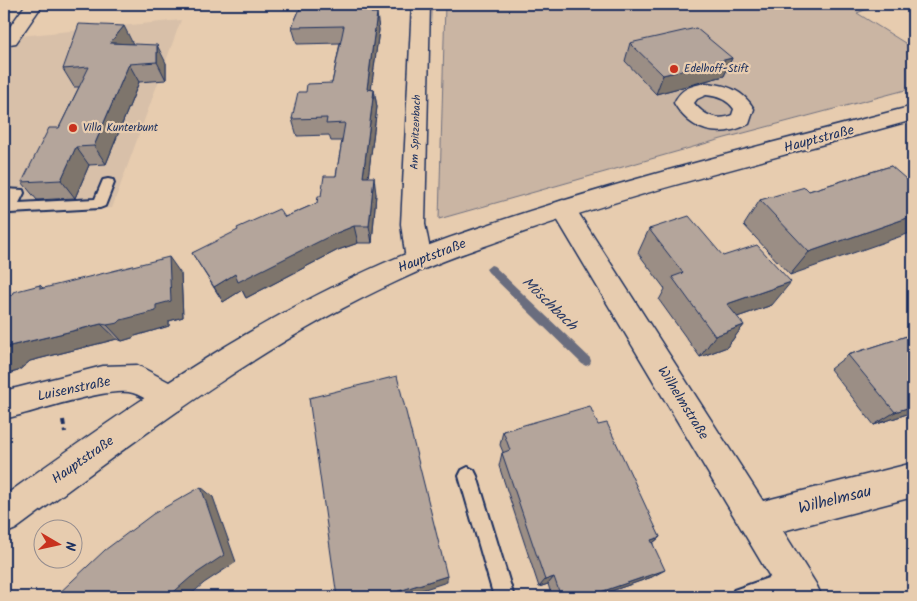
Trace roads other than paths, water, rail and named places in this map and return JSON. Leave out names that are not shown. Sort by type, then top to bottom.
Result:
[{"type":"street","points":[[10,39],[34,4]]},
{"type":"street","name":"Am Spitzenbach","points":[[419,260],[413,224],[421,4]]},
{"type":"street","name":"Hauptstraße","points":[[4,517],[171,399],[274,334],[371,281],[419,260],[563,209],[913,114]]},
{"type":"street","name":"Wilhelmstraße","points":[[563,209],[757,520],[797,588]]},
{"type":"street","name":"Luisenstraße","points":[[4,405],[103,380],[137,379],[171,399]]},
{"type":"street","name":"Wilhelmsau","points":[[757,520],[913,480]]},
{"type":"lane","points":[[4,194],[18,194],[10,208],[100,203],[108,182]]},
{"type":"lane","points":[[468,476],[504,597]]},
{"type":"lane","points":[[741,597],[797,588]]},
{"type":"waterway","name":"Möschbach","points":[[491,269],[586,361]]},
{"type":"place","name":"Edelhoff-Stift","points":[[674,69]]},
{"type":"place","name":"Villa Kunterbunt","points":[[73,128]]}]
